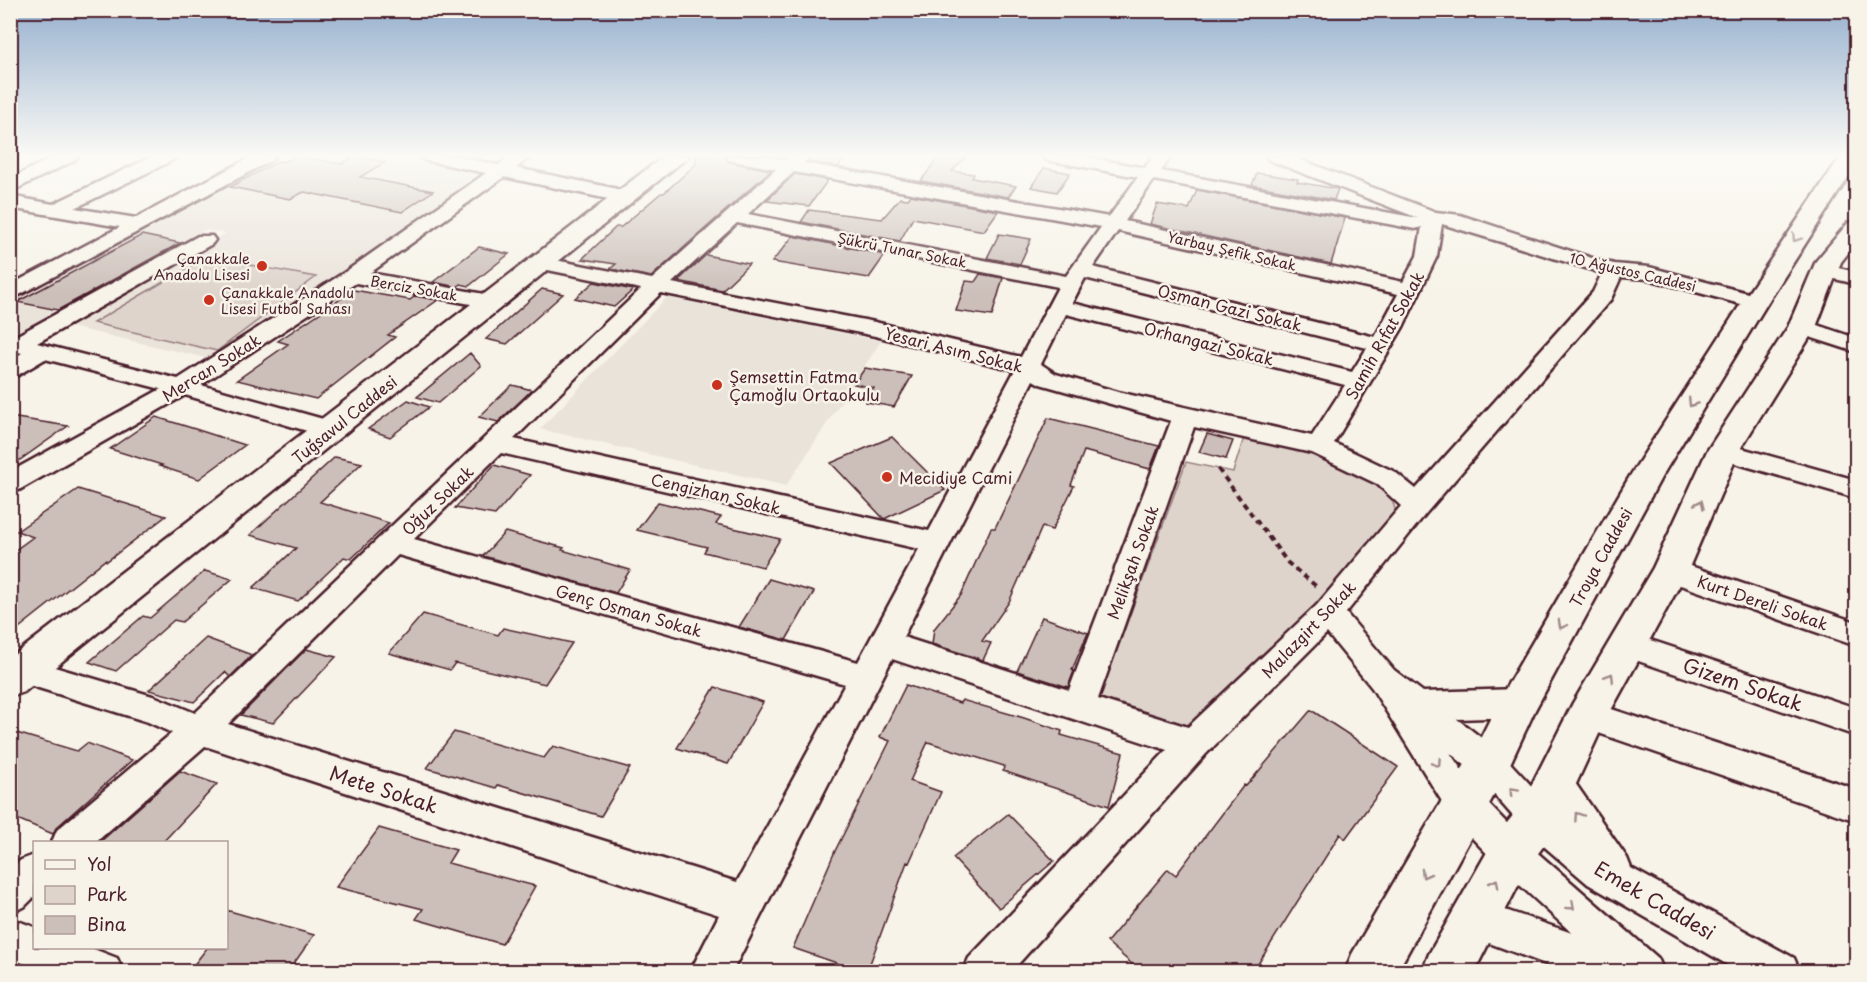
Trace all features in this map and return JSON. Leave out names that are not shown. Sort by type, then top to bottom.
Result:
[{"type":"main road","points":[[15,671],[314,425],[603,202]]},
{"type":"main road","name":"Tuğsavul Caddesi","points":[[15,671],[619,202]]},
{"type":"main road","name":"Troya Caddesi","points":[[1370,972],[1464,804],[1489,765],[1518,703],[1646,476],[1821,202]]},
{"type":"main road","points":[[1448,972],[1511,853],[1538,818],[1587,715],[1670,570],[1723,451],[1802,327],[1841,274],[1829,261],[1857,228]]},
{"type":"street","points":[[48,208],[62,202]]},
{"type":"street","points":[[10,294],[179,202]]},
{"type":"street","name":"Mercan Sokak","points":[[10,484],[182,387],[352,276],[456,202]]},
{"type":"street","name":"Oğuz Sokak","points":[[72,841],[200,730],[656,286],[751,202]]},
{"type":"street","name":"Yarbay Şefik Sokak","points":[[1004,202],[1410,290]]},
{"type":"street","points":[[710,972],[1070,286],[1130,202]]},
{"type":"street","points":[[1338,202],[1432,221]]},
{"type":"street","name":"10 Ağustos Caddesi","points":[[1386,202],[1432,221],[1453,219],[1589,264],[1614,270],[1649,273],[1755,302]]},
{"type":"street","points":[[15,211],[48,208],[137,224]]},
{"type":"street","name":"Şükrü Tunar Sokak","points":[[734,217],[1070,286]]},
{"type":"street","name":"Samih Rıfat Sokak","points":[[1319,446],[1381,345],[1410,290],[1427,255],[1432,221]]},
{"type":"street","points":[[13,344],[205,240]]},
{"type":"street","name":"Yesari Asım Sokak","points":[[540,263],[875,330],[1029,366],[1048,379],[1185,417],[1319,446],[1386,478],[1417,506]]},
{"type":"street","name":"Malazgirt Sokak","points":[[983,972],[1194,744],[1333,607],[1417,506],[1603,294],[1614,270]]},
{"type":"street","name":"Berciz Sokak","points":[[352,276],[476,299]]},
{"type":"street","name":"Osman Gazi Sokak","points":[[1070,286],[1381,345]]},
{"type":"street","name":"Orhangazi Sokak","points":[[1070,286],[1359,381]]},
{"type":"street","points":[[1802,327],[1857,345]]},
{"type":"street","points":[[13,344],[182,387],[314,425]]},
{"type":"street","points":[[10,370],[42,351]]},
{"type":"street","name":"Melikşah Sokak","points":[[1079,707],[1185,417]]},
{"type":"street","name":"Cengizhan Sokak","points":[[495,444],[937,543]]},
{"type":"street","points":[[1723,451],[1857,489]]},
{"type":"street","name":"Genç Osman Sokak","points":[[393,543],[865,677]]},
{"type":"street","name":"Kurt Dereli Sokak","points":[[1670,570],[1857,634]]},
{"type":"street","points":[[1333,607],[1464,804],[1511,853],[1644,972]]},
{"type":"street","points":[[882,643],[1194,744]]},
{"type":"street","name":"Gizem Sokak","points":[[1629,645],[1857,722]]},
{"type":"street","name":"Mete Sokak","points":[[15,671],[156,711],[200,730],[745,904]]},
{"type":"street","name":"Emek Caddesi","points":[[1383,679],[1489,765],[1538,818],[1600,871],[1780,972]]},
{"type":"street","points":[[1417,706],[1518,703]]},
{"type":"street","points":[[1587,715],[1857,806]]},
{"type":"street","points":[[1554,782],[1622,882]]},
{"type":"street","points":[[10,894],[33,874]]},
{"type":"street","points":[[1476,920],[1624,972]]},
{"type":"street","points":[[10,938],[33,946]]},
{"type":"street","points":[[41,949],[103,972]]},
{"type":"path","points":[[1218,469],[1288,563],[1327,595],[1333,607]]},
{"type":"shaded area","name":"Çanakkale Anadolu Lisesi","points":[[191,202],[447,202],[215,360],[71,327],[226,233],[204,230],[25,332],[11,328],[10,300]]},
{"type":"shaded area","name":"Şemsettin Fatma Çamoğlu Ortaokulu","points":[[667,297],[881,341],[786,486],[540,429]]},
{"type":"green space","name":"Çanakkale Anadolu Lisesi Futbol Sahası","points":[[206,257],[316,277],[217,351],[93,323]]},
{"type":"green space","points":[[1244,438],[1317,456],[1352,469],[1391,495],[1397,516],[1320,602],[1191,732],[1097,705],[1186,462],[1233,472]]},
{"type":"building","points":[[352,202],[417,202],[402,212]]},
{"type":"building","points":[[651,202],[735,202],[651,277],[610,269],[616,264],[582,259],[616,227],[621,227]]},
{"type":"building","points":[[773,202],[812,202],[809,206]]},
{"type":"building","points":[[897,202],[948,202],[998,211],[984,231],[913,218],[900,241],[801,222],[809,210],[882,219]]},
{"type":"building","points":[[1192,202],[1260,202],[1345,218],[1331,264],[1150,224],[1157,204],[1189,209]]},
{"type":"building","points":[[999,234],[1031,239],[1020,264],[987,258]]},
{"type":"building","points":[[142,235],[180,243],[58,310],[17,302]]},
{"type":"building","points":[[793,236],[885,255],[869,278],[772,262]]},
{"type":"building","points":[[479,247],[509,254],[469,286],[461,284],[457,287],[433,282]]},
{"type":"building","points":[[706,255],[749,264],[722,290],[678,281]]},
{"type":"building","points":[[980,274],[1003,278],[992,316],[956,311],[966,281],[975,282]]},
{"type":"building","points":[[594,282],[633,290],[614,307],[575,298]]},
{"type":"building","points":[[542,289],[563,294],[507,344],[486,339]]},
{"type":"building","points":[[354,290],[410,300],[415,296],[438,300],[388,335],[395,337],[316,399],[237,380],[288,344],[278,341]]},
{"type":"building","points":[[470,353],[481,366],[438,403],[417,397]]},
{"type":"building","points":[[865,368],[912,376],[894,407],[866,402],[874,388],[854,384]]},
{"type":"building","points":[[512,385],[532,390],[498,422],[479,417]]},
{"type":"building","points":[[408,400],[429,407],[390,437],[368,429]]},
{"type":"building","points":[[10,417],[68,426],[10,467]]},
{"type":"building","points":[[156,417],[245,445],[199,479],[110,449]]},
{"type":"building","points":[[1048,418],[1159,446],[1150,469],[1084,451],[1071,485],[1074,486],[1052,530],[1042,527],[1009,602],[982,641],[991,643],[983,660],[932,644],[934,629],[961,595],[991,528],[995,528]]},
{"type":"building","points":[[1207,434],[1233,441],[1226,459],[1199,452]]},
{"type":"building","name":"Mecidiye Cami","points":[[892,437],[945,490],[884,519],[831,463]]},
{"type":"building","points":[[335,457],[362,463],[320,502],[389,523],[351,559],[344,557],[298,601],[253,588],[296,548],[250,535]]},
{"type":"building","points":[[494,465],[530,475],[495,515],[455,508]]},
{"type":"building","points":[[78,489],[166,516],[107,561],[105,560],[10,635],[10,554],[33,537],[17,531]]},
{"type":"building","points":[[658,502],[721,517],[716,524],[780,539],[763,567],[704,552],[707,547],[637,530]]},
{"type":"building","points":[[505,532],[564,548],[562,550],[630,570],[616,593],[483,556]]},
{"type":"building","points":[[205,571],[232,579],[182,622],[174,620],[116,671],[89,662],[143,616],[150,618]]},
{"type":"building","points":[[769,579],[814,592],[786,640],[739,627]]},
{"type":"building","points":[[423,614],[498,635],[503,628],[572,643],[545,684],[455,663],[450,670],[389,653]]},
{"type":"building","points":[[1042,617],[1088,633],[1072,670],[1074,671],[1068,687],[1017,671]]},
{"type":"building","points":[[206,638],[252,655],[230,677],[225,672],[194,702],[149,690]]},
{"type":"building","points":[[306,649],[336,657],[273,723],[241,715]]},
{"type":"building","points":[[906,685],[960,703],[962,700],[1024,718],[1062,731],[1061,735],[1123,753],[1109,806],[1003,771],[1004,766],[928,742],[910,781],[941,792],[909,863],[907,862],[867,972],[863,972],[793,948],[835,851],[890,741],[880,737]]},
{"type":"building","points":[[715,687],[763,702],[728,764],[677,748]]},
{"type":"building","points":[[1311,710],[1398,767],[1345,839],[1340,834],[1253,972],[1141,972],[1107,942],[1168,869],[1176,875],[1244,785],[1246,786]]},
{"type":"building","points":[[10,731],[77,751],[87,743],[132,760],[56,828],[53,834],[10,816]]},
{"type":"building","points":[[454,732],[544,758],[553,746],[630,768],[601,816],[498,785],[496,788],[427,768]]},
{"type":"building","points":[[180,771],[217,784],[164,841],[101,841]]},
{"type":"building","points":[[1008,814],[1054,861],[999,908],[953,858]]},
{"type":"building","points":[[379,828],[456,850],[448,863],[535,886],[502,944],[416,919],[423,909],[336,887]]},
{"type":"building","points":[[228,911],[314,935],[288,972],[210,972],[193,966],[206,949],[228,949]]},
{"type":"place","name":"Çanakkale Anadolu Lisesi","points":[[262,266]]},
{"type":"place","name":"Çanakkale Anadolu Lisesi Futbol Sahası","points":[[209,300]]},
{"type":"place","name":"Şemsettin Fatma Çamoğlu Ortaokulu","points":[[717,385]]},
{"type":"place","name":"Mecidiye Cami","points":[[887,477]]}]
